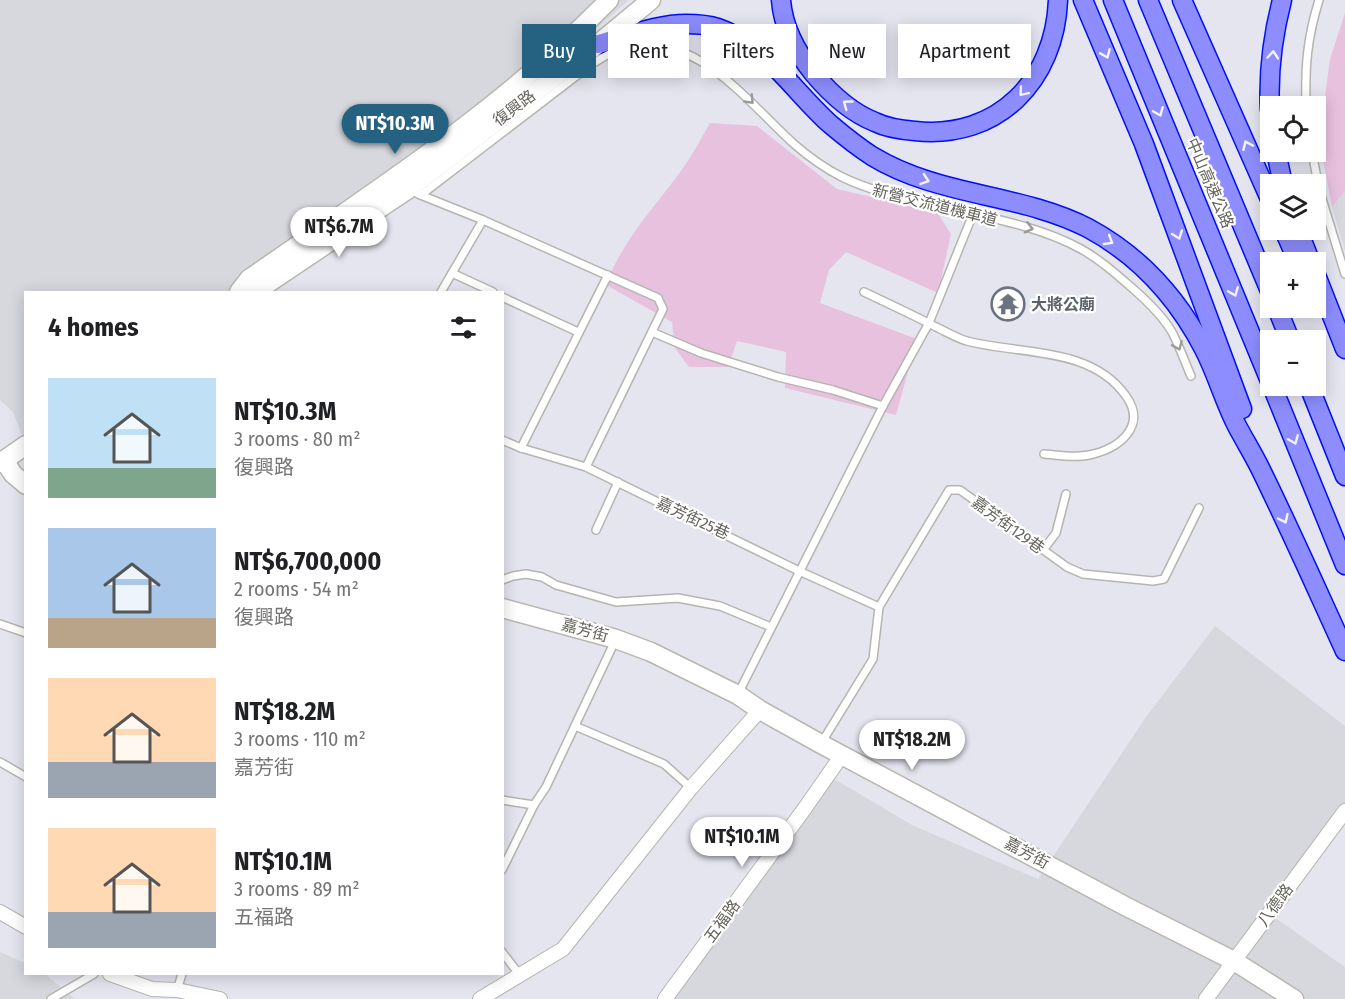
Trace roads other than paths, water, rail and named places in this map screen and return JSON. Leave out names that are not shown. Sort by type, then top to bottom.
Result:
[{"type":"highway","points":[[781,0],[792,41],[806,64],[844,103],[874,122],[899,130],[928,133],[956,130],[989,120],[1014,102],[1031,82],[1048,53],[1057,22],[1058,0]]},
{"type":"highway","points":[[1083,0],[1144,144],[1247,423],[1259,466]]},
{"type":"highway","name":"中山高速公路","points":[[1113,0],[1260,357]]},
{"type":"highway","name":"中山高速公路","points":[[1148,0],[1260,267]]},
{"type":"highway","points":[[1182,0],[1260,176]]},
{"type":"highway","points":[[1269,96],[1274,43],[1282,0]]},
{"type":"highway","points":[[598,44],[660,27],[686,24],[717,28],[742,41],[765,59],[830,123],[872,156],[912,176],[946,187],[1049,212],[1087,228],[1120,248],[1155,277],[1178,307],[1204,349],[1236,425],[1259,466],[1345,651]]},
{"type":"highway","points":[[1326,301],[1345,349]]},
{"type":"highway","points":[[1324,318],[1345,363]]},
{"type":"highway","points":[[1276,396],[1345,565]]},
{"type":"highway","points":[[1313,396],[1345,476]]},
{"type":"main road","name":"復興路","points":[[586,24],[609,0]]},
{"type":"main road","name":"復興路","points":[[257,291],[414,192],[651,0]]},
{"type":"main road","name":"復興路","points":[[240,291],[249,279],[462,130],[526,78]]},
{"type":"main road","points":[[24,446],[1,456],[13,474],[24,483]]},
{"type":"main road","name":"嘉芳街","points":[[504,609],[616,639],[651,652],[738,695],[821,744],[1125,906],[1234,961],[1294,999]]},
{"type":"street","points":[[480,999],[563,949],[691,788],[760,710]]},
{"type":"street","name":"五福路","points":[[665,999],[842,755]]},
{"type":"street","name":"八德路","points":[[1206,999],[1345,811]]},
{"type":"street","points":[[0,912],[24,926]]},
{"type":"street","points":[[113,975],[152,989],[177,990],[220,999]]},
{"type":"lane","points":[[583,24],[600,0]]},
{"type":"lane","points":[[1306,96],[1305,68],[1311,28],[1319,0]]},
{"type":"lane","name":"新營交流道機車道","points":[[414,192],[592,64],[619,49],[645,46],[667,47],[717,72],[745,95],[795,145],[821,166],[845,178],[874,191],[1040,231],[1081,249],[1112,270],[1144,297],[1172,333],[1191,376]]},
{"type":"lane","points":[[1314,162],[1319,189],[1345,274]]},
{"type":"lane","points":[[414,192],[483,220],[658,298],[663,309],[586,467]]},
{"type":"lane","points":[[738,695],[883,406],[929,323],[973,214]]},
{"type":"lane","points":[[442,291],[483,220]]},
{"type":"lane","points":[[452,273],[491,291]]},
{"type":"lane","points":[[521,448],[608,276]]},
{"type":"lane","points":[[864,292],[965,340],[1090,364],[1112,380],[1127,397],[1132,410],[1133,423],[1126,436],[1113,448],[1087,456],[1044,454]]},
{"type":"lane","points":[[504,298],[578,332]]},
{"type":"lane","points":[[652,332],[701,353],[883,406]]},
{"type":"lane","name":"嘉芳街25巷","points":[[504,441],[586,467],[799,571],[879,607]]},
{"type":"lane","points":[[596,530],[618,482]]},
{"type":"lane","name":"嘉芳街129巷","points":[[821,744],[873,659],[879,607],[949,490],[960,490],[1067,567],[1083,574],[1153,581],[1164,579],[1199,508]]},
{"type":"lane","points":[[1043,550],[1056,533],[1066,494]]},
{"type":"lane","points":[[504,579],[526,574],[542,577],[556,585],[616,602],[678,598],[720,606],[771,627]]},
{"type":"lane","points":[[0,624],[24,632]]},
{"type":"lane","points":[[504,866],[534,805],[546,787],[616,639]]},
{"type":"lane","points":[[575,726],[664,764],[691,788]]},
{"type":"lane","points":[[0,762],[24,776]]},
{"type":"lane","points":[[504,801],[534,805]]},
{"type":"lane","points":[[504,955],[519,974]]},
{"type":"lane","points":[[51,999],[92,975]]},
{"type":"lane","points":[[177,990],[182,975]]},
{"type":"place","name":"大將公廟","points":[[1008,304]]}]
